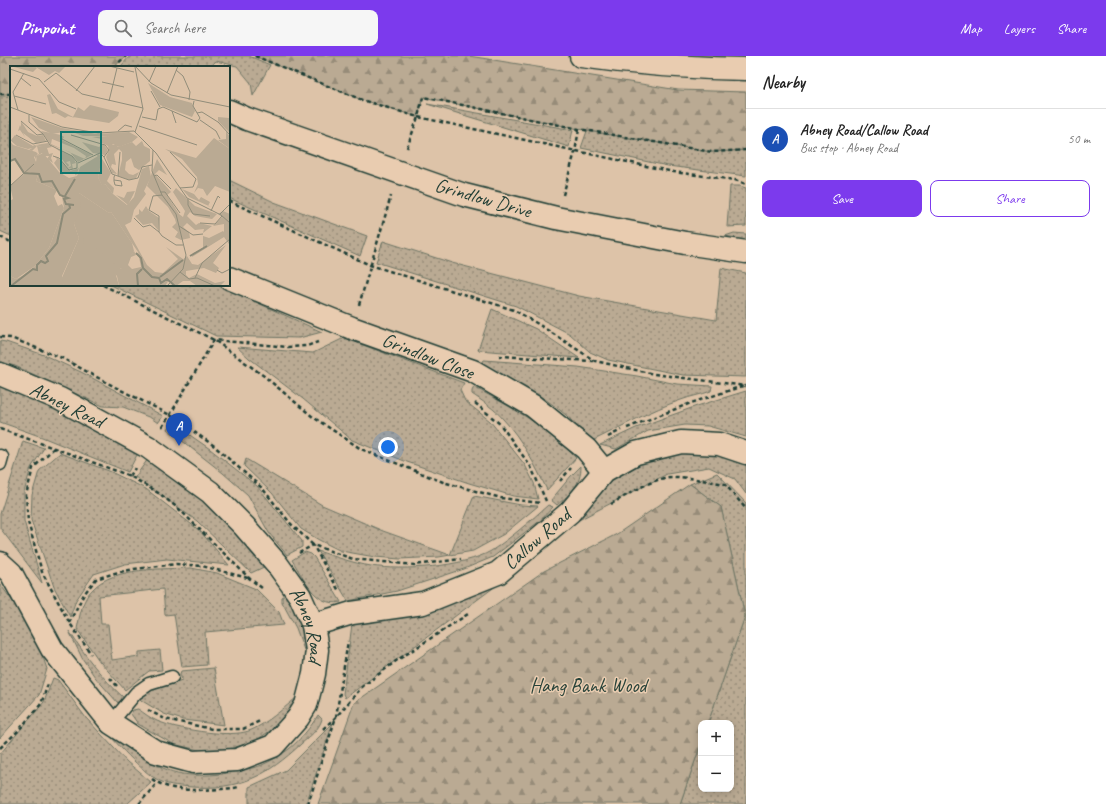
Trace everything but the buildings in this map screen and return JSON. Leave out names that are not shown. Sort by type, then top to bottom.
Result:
[{"type":"street","points":[[581,56],[652,65],[746,69]]},
{"type":"street","name":"Grindlow Drive","points":[[230,111],[247,119],[398,173],[464,195],[556,218],[685,243],[746,252]]},
{"type":"street","name":"Grindlow Close","points":[[230,278],[352,328],[473,371],[533,406],[586,449],[604,471]]},
{"type":"street","name":"Abney Road","points":[[0,374],[60,399],[148,447],[210,492],[244,526],[277,564],[300,596],[313,625],[317,650],[314,674],[306,705],[298,718],[273,746],[237,760],[193,762],[156,752],[111,723],[52,649],[11,574],[0,563]]},
{"type":"street","name":"Callow Road","points":[[313,625],[352,613],[423,603],[498,573],[570,512],[604,471],[636,453],[681,442],[719,444],[746,453]]},
{"type":"lane","points":[[0,456],[2,457],[0,464]]},
{"type":"lane","points":[[111,723],[136,692],[150,684],[172,677]]},
{"type":"path","points":[[115,66],[126,56]]},
{"type":"path","points":[[254,56],[362,100],[418,117],[575,152],[674,172],[735,180],[746,184]]},
{"type":"path","points":[[352,328],[398,173],[418,117],[423,97],[579,129],[712,152],[746,150]]},
{"type":"path","points":[[556,218],[575,152],[579,129]]},
{"type":"path","points":[[230,201],[370,265],[514,310],[595,361],[654,374],[731,383],[744,386]]},
{"type":"path","points":[[0,237],[10,242]]},
{"type":"path","points":[[105,286],[214,340],[264,376],[313,417],[361,448],[442,482],[500,498],[546,503]]},
{"type":"path","points":[[0,337],[10,338],[62,358],[114,387],[170,415],[213,445],[262,488],[291,524],[313,545],[353,559],[416,565],[467,557]]},
{"type":"path","points":[[214,340],[288,347],[307,346]]},
{"type":"path","points":[[170,415],[214,340]]},
{"type":"path","points":[[559,484],[586,449],[617,432],[691,403],[744,386]]},
{"type":"path","points":[[0,429],[130,476],[160,494],[194,522],[249,578],[268,593]]},
{"type":"path","points":[[54,448],[33,468],[26,495],[28,522],[42,572],[69,622],[91,655]]},
{"type":"path","points":[[608,506],[640,488],[665,477],[725,484],[746,509]]},
{"type":"path","points":[[540,508],[551,497]]},
{"type":"path","points":[[0,748],[18,731],[41,704],[54,668],[52,649],[84,594],[96,579],[134,569],[176,564],[202,566],[249,578],[313,545]]},
{"type":"path","points":[[320,731],[336,716],[362,687],[396,661],[472,611]]},
{"type":"path","points":[[105,673],[131,700],[165,719],[212,729],[243,729],[263,720]]},
{"type":"path","points":[[308,804],[330,739]]},
{"type":"path","points":[[148,775],[157,783],[175,788],[201,790],[238,788],[244,785]]},
{"type":"path","points":[[139,804],[157,783]]},
{"type":"green space","points":[[0,56],[126,56],[115,66],[10,66],[10,94],[0,94]]},
{"type":"green space","points":[[130,56],[249,56],[270,65],[253,96],[251,83],[237,66],[216,61],[211,66],[121,66]]},
{"type":"green space","points":[[254,56],[469,56],[678,90],[746,92],[746,150],[712,152],[579,129],[423,97],[418,117],[362,100]]},
{"type":"green space","points":[[0,96],[6,96],[10,98],[10,236],[0,231]]},
{"type":"green space","points":[[427,104],[573,130],[569,147]]},
{"type":"green space","points":[[587,131],[712,152],[746,150],[746,176],[668,166],[581,148]]},
{"type":"green space","points":[[230,180],[274,202],[367,236],[360,256],[230,198]]},
{"type":"green space","points":[[730,186],[740,186],[746,188],[746,226],[727,227]]},
{"type":"green space","points":[[734,233],[746,234],[746,240],[725,236]]},
{"type":"green space","points":[[383,241],[452,263],[579,296],[716,320],[721,268],[746,273],[746,377],[683,375],[608,360],[590,352],[570,334],[516,306],[376,262]]},
{"type":"green space","points":[[113,286],[220,286],[322,332],[299,338],[216,336]]},
{"type":"green space","points":[[492,309],[536,329],[579,358],[478,350]]},
{"type":"green space","points":[[342,339],[355,342],[464,383],[460,390],[465,401],[490,421],[525,465],[534,483],[538,499],[513,496],[469,483],[407,462],[352,440],[237,347],[313,353]]},
{"type":"green space","points":[[0,341],[44,355],[81,372],[163,416],[158,423],[151,418],[123,407],[103,406],[15,366],[0,362]]},
{"type":"green space","points":[[484,360],[578,367],[677,384],[712,386],[711,391],[659,409],[592,441],[585,436],[566,415],[536,393],[514,381],[480,366]]},
{"type":"green space","points":[[0,385],[83,421],[138,453],[128,472],[42,437],[0,422]]},
{"type":"green space","points":[[474,387],[516,410],[541,427],[553,436],[576,458],[547,490],[533,462],[516,435],[496,412],[472,394]]},
{"type":"green space","points":[[746,391],[746,437],[708,426],[685,425],[648,431],[616,449],[600,445],[636,428],[697,406]]},
{"type":"green space","points":[[171,422],[210,449],[257,486],[302,541],[302,547],[287,555],[269,533],[248,495],[223,473],[167,429]]},
{"type":"green space","points":[[23,441],[44,448],[31,468],[24,492],[24,521],[42,583],[0,528],[0,514]]},
{"type":"green space","points":[[713,450],[746,462],[746,494],[735,479],[709,467],[667,474],[575,522],[580,508],[601,482],[665,451]]},
{"type":"green space","points":[[60,453],[109,471],[146,489],[200,531],[229,565],[167,559],[125,564],[94,574],[76,600],[70,617],[54,587],[31,520],[32,495],[39,471]]},
{"type":"green space","points":[[148,459],[193,491],[221,517],[266,566],[251,573],[197,521],[135,477]]},
{"type":"green space","points":[[246,459],[322,505],[383,531],[450,555],[474,496],[521,505],[538,506],[504,534],[473,551],[439,557],[400,559],[375,557],[341,551],[301,529],[272,493],[244,466]]},
{"type":"green space","points":[[581,466],[581,473],[577,484],[557,505],[551,500]]},
{"type":"green space","points":[[717,473],[746,503],[746,804],[680,804],[698,753],[698,792],[734,792],[734,720],[709,720],[745,616],[721,507],[690,484]]},
{"type":"green space","name":"Hang Bank Wood","points":[[690,484],[721,507],[745,616],[709,720],[698,720],[698,753],[680,804],[318,804],[354,703],[544,571],[617,534]]},
{"type":"green space","points":[[548,505],[553,507],[541,520],[493,557],[464,569],[397,591],[348,601],[318,551],[344,560],[371,566],[384,567],[416,568],[465,561],[491,551],[513,535]]},
{"type":"green space","points":[[543,551],[345,698],[343,694],[352,624],[503,577]]},
{"type":"green space","points":[[305,552],[314,557],[341,602],[332,603],[324,600],[317,596],[305,582],[292,560]]},
{"type":"green space","points":[[191,568],[217,573],[256,589],[279,612],[284,625],[205,632],[207,665],[182,667],[174,614],[165,615],[163,589],[99,596],[101,624],[108,624],[112,660],[139,656],[139,652],[160,650],[162,670],[149,671],[125,690],[100,662],[77,629],[86,598],[93,589],[102,582],[126,573],[153,569]]},
{"type":"green space","points":[[0,584],[27,621],[41,651],[47,669],[39,695],[0,738]]},
{"type":"green space","points":[[287,594],[302,627],[304,650],[296,628],[282,602],[282,597]]},
{"type":"green space","points":[[69,631],[95,667],[124,698],[118,703],[95,677],[82,658]]},
{"type":"green space","points":[[214,668],[224,725],[183,720],[164,714],[139,699],[148,691],[182,680],[180,674],[181,671]]},
{"type":"green space","points":[[53,678],[58,680],[86,718],[127,762],[151,782],[127,804],[0,804],[0,754],[44,702]]},
{"type":"green space","points":[[296,698],[295,704],[282,723],[255,741],[226,750],[199,750],[173,744],[138,724],[131,714],[133,710],[138,709],[154,720],[176,727],[213,733],[236,733],[245,732],[257,727]]},
{"type":"green space","points":[[318,715],[322,719],[316,730],[276,765],[252,779],[224,786],[209,787],[176,786],[160,781],[137,764],[100,725],[138,753],[163,768],[183,774],[205,775],[237,771],[269,762],[289,749],[305,733]]},
{"type":"green space","points":[[333,723],[306,804],[249,804],[249,787],[286,770]]},
{"type":"place","name":"Abney Road/Callow Road","points":[[179,446]]}]
